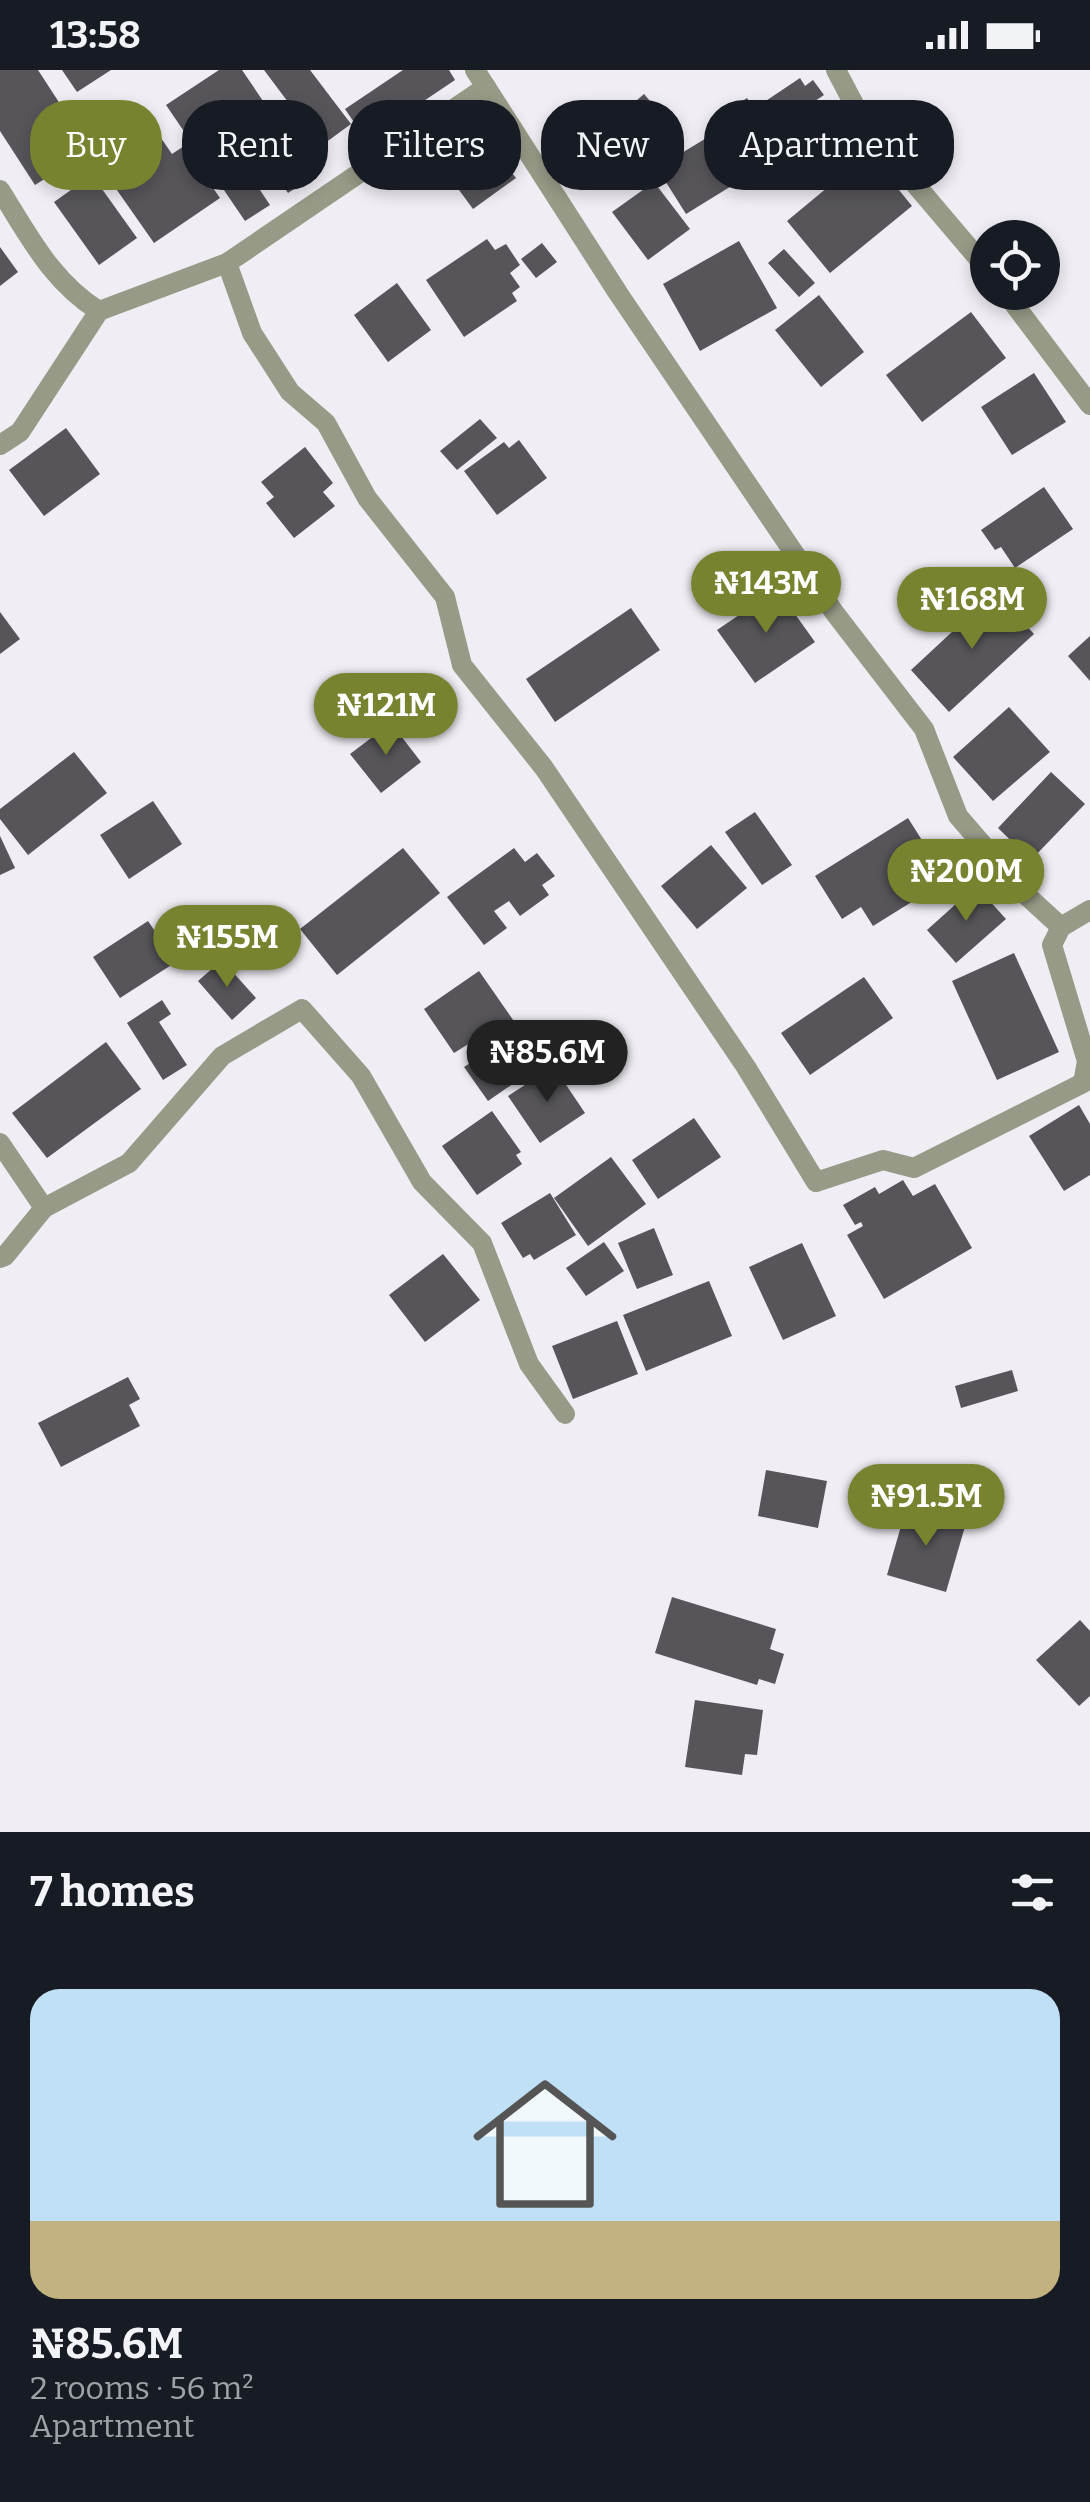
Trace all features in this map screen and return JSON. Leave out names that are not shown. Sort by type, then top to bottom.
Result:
[{"type":"street","points":[[836,70],[864,125],[970,249]]},
{"type":"street","points":[[0,445],[20,432],[98,312],[227,263],[481,79],[618,293],[834,612],[924,729],[958,816],[1026,895],[1061,926]]},
{"type":"street","points":[[0,190],[52,271],[74,296],[98,312]]},
{"type":"street","points":[[227,263],[252,334],[290,392],[326,423],[368,498],[445,597],[462,665],[544,768],[600,849],[746,1067],[816,1182],[883,1160],[914,1168],[1083,1083],[1087,1061],[1052,945],[1061,926],[1090,910]]},
{"type":"street","points":[[1019,310],[1090,404]]},
{"type":"street","points":[[0,1258],[6,1256],[44,1208],[129,1163],[222,1056],[302,1009],[361,1076],[422,1182],[482,1242],[529,1364],[565,1414]]},
{"type":"street","points":[[0,1142],[44,1208]]},
{"type":"building","points":[[0,70],[38,70],[58,100],[30,100],[30,177],[0,131]]},
{"type":"building","points":[[62,70],[111,70],[77,92]]},
{"type":"building","points":[[219,70],[242,70],[262,100],[182,100],[182,128],[166,105]]},
{"type":"building","points":[[264,70],[310,70],[348,120],[348,126],[328,141],[328,100],[286,100]]},
{"type":"building","points":[[403,70],[449,70],[455,80],[425,100],[358,100]]},
{"type":"building","points":[[800,78],[805,86],[813,80],[824,95],[816,100],[767,100]]},
{"type":"building","points":[[704,139],[704,190],[725,190],[686,214],[671,190],[684,190],[684,152]]},
{"type":"building","points":[[162,140],[172,154],[182,147],[182,190],[214,190],[220,198],[154,243],[117,190],[162,190]]},
{"type":"building","points":[[71,190],[103,190],[137,238],[99,265],[54,202]]},
{"type":"building","points":[[224,190],[260,190],[270,205],[245,221]]},
{"type":"building","points":[[459,190],[499,190],[473,209]]},
{"type":"building","points":[[643,190],[660,190],[690,229],[648,260],[612,212]]},
{"type":"building","points":[[824,190],[899,190],[912,206],[830,273],[787,221]]},
{"type":"building","points":[[487,239],[495,250],[506,244],[520,265],[510,273],[520,287],[512,293],[517,301],[464,337],[426,280]]},
{"type":"building","points":[[739,241],[777,308],[700,351],[663,284]]},
{"type":"building","points":[[542,243],[557,262],[536,278],[521,259]]},
{"type":"building","points":[[0,247],[18,272],[0,286]]},
{"type":"building","points":[[784,249],[815,283],[799,297],[768,263]]},
{"type":"building","points":[[397,283],[431,330],[388,362],[354,315]]},
{"type":"building","points":[[819,295],[864,352],[821,387],[775,330]]},
{"type":"building","points":[[971,312],[1006,358],[922,422],[886,375]]},
{"type":"building","points":[[1034,373],[1066,422],[1012,455],[981,407]]},
{"type":"building","points":[[480,419],[497,438],[457,470],[440,451]]},
{"type":"building","points":[[66,428],[100,474],[44,516],[9,470]]},
{"type":"building","points":[[519,440],[547,478],[497,515],[464,471],[504,442],[509,448]]},
{"type":"building","points":[[305,447],[333,483],[323,492],[335,506],[294,538],[266,503],[274,497],[261,482]]},
{"type":"building","points":[[1044,487],[1073,529],[1015,568],[1001,547],[995,550],[981,530]]},
{"type":"building","points":[[777,589],[815,642],[755,683],[717,630]]},
{"type":"building","points":[[995,592],[1034,634],[949,712],[911,670]]},
{"type":"building","points":[[631,608],[660,650],[555,722],[526,679]]},
{"type":"building","points":[[0,612],[20,639],[0,654]]},
{"type":"building","points":[[1090,636],[1090,681],[1068,656]]},
{"type":"building","points":[[1009,707],[1050,752],[993,801],[953,757]]},
{"type":"building","points":[[391,723],[421,762],[381,793],[350,754]]},
{"type":"building","points":[[74,752],[107,793],[28,855],[0,819],[0,809]]},
{"type":"building","points":[[1051,772],[1085,804],[1031,860],[998,828]]},
{"type":"building","points":[[153,801],[182,844],[129,879],[100,835]]},
{"type":"building","points":[[755,812],[792,865],[762,885],[725,832]]},
{"type":"building","points":[[908,818],[947,880],[873,926],[861,907],[842,919],[815,876]]},
{"type":"building","points":[[0,836],[15,868],[0,875]]},
{"type":"building","points":[[711,845],[747,888],[697,929],[661,886]]},
{"type":"building","points":[[403,848],[440,893],[337,975],[300,929]]},
{"type":"building","points":[[514,848],[525,862],[537,853],[555,876],[542,885],[549,895],[520,916],[509,901],[494,911],[507,928],[484,945],[447,897]]},
{"type":"building","points":[[976,886],[1006,919],[956,963],[927,930]]},
{"type":"building","points":[[148,921],[176,962],[120,998],[93,957]]},
{"type":"building","points":[[233,921],[241,934],[213,949],[205,936]]},
{"type":"building","points":[[1014,953],[1059,1052],[997,1080],[952,981]]},
{"type":"building","points":[[222,960],[256,998],[232,1020],[198,981]]},
{"type":"building","points":[[479,971],[543,1063],[488,1101],[464,1067],[480,1057],[470,1043],[454,1053],[424,1009]]},
{"type":"building","points":[[864,977],[893,1018],[810,1075],[781,1033]]},
{"type":"building","points":[[162,1000],[171,1014],[159,1022],[187,1065],[163,1080],[127,1023]]},
{"type":"building","points":[[106,1042],[141,1089],[47,1158],[12,1113]]},
{"type":"building","points":[[548,1070],[550,1074],[556,1070],[585,1113],[540,1143],[508,1096]]},
{"type":"building","points":[[1079,1105],[1090,1124],[1090,1175],[1064,1191],[1029,1136]]},
{"type":"building","points":[[492,1111],[521,1152],[516,1155],[522,1164],[477,1195],[442,1146]]},
{"type":"building","points":[[694,1118],[721,1157],[658,1199],[632,1160]]},
{"type":"building","points":[[611,1157],[646,1204],[588,1246],[554,1198]]},
{"type":"building","points":[[903,1180],[913,1196],[935,1184],[972,1248],[884,1299],[847,1235],[863,1226],[861,1222],[855,1225],[843,1205],[875,1187],[879,1194]]},
{"type":"building","points":[[550,1193],[576,1235],[534,1260],[530,1254],[523,1258],[501,1223]]},
{"type":"building","points":[[654,1228],[673,1275],[637,1289],[618,1243]]},
{"type":"building","points":[[604,1242],[624,1271],[586,1296],[566,1268]]},
{"type":"building","points":[[802,1243],[836,1316],[783,1340],[749,1267]]},
{"type":"building","points":[[443,1254],[480,1300],[425,1342],[389,1295]]},
{"type":"building","points":[[709,1281],[732,1336],[646,1371],[623,1315]]},
{"type":"building","points":[[617,1321],[638,1374],[573,1399],[552,1346]]},
{"type":"building","points":[[1012,1370],[1018,1391],[961,1408],[955,1386]]},
{"type":"building","points":[[128,1377],[140,1399],[129,1405],[140,1426],[61,1467],[38,1423]]},
{"type":"building","points":[[766,1470],[827,1481],[818,1528],[758,1516]]},
{"type":"building","points":[[907,1505],[966,1523],[946,1592],[887,1575]]},
{"type":"building","points":[[672,1597],[776,1629],[770,1649],[784,1654],[775,1684],[759,1679],[757,1685],[655,1653]]},
{"type":"building","points":[[1080,1620],[1090,1631],[1090,1696],[1079,1706],[1036,1660]]},
{"type":"building","points":[[695,1700],[763,1710],[757,1755],[745,1754],[742,1775],[685,1767]]}]
